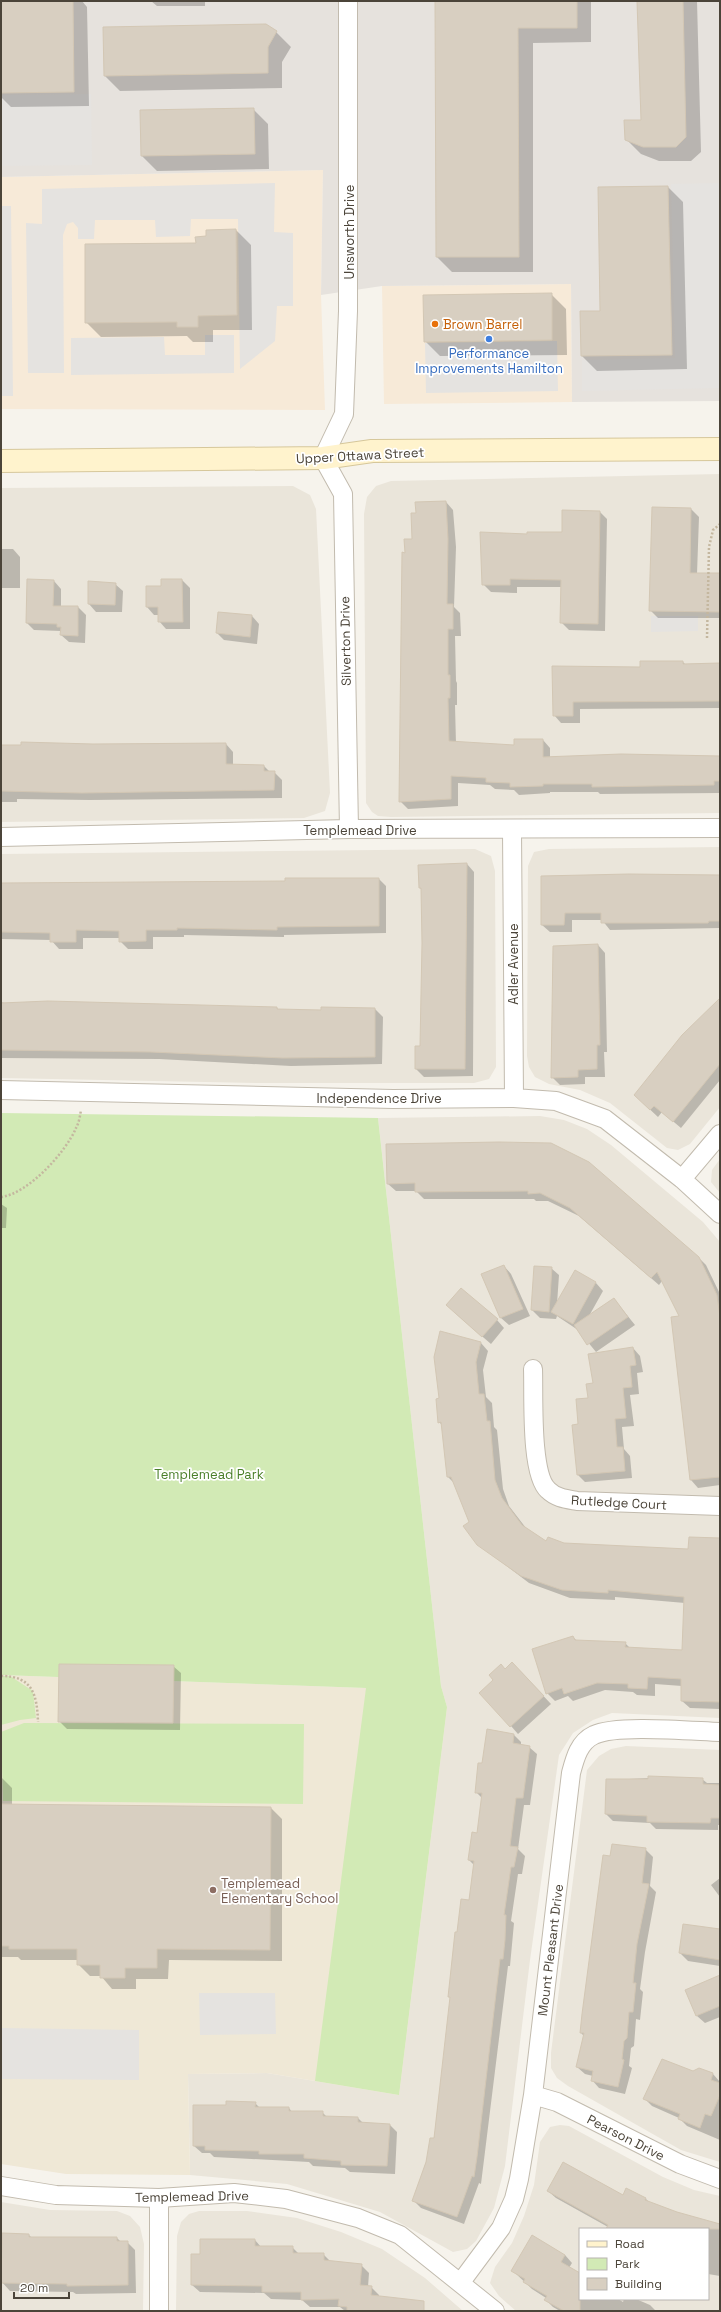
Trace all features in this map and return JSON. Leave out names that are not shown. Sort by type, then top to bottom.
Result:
[{"type":"main road","name":"Upper Ottawa Street","points":[[1,461],[324,458],[372,451],[720,449]]},
{"type":"street","name":"Unsworth Drive","points":[[324,458],[344,414],[348,311],[348,1]]},
{"type":"street","name":"Silverton Drive","points":[[324,458],[343,494],[348,830]]},
{"type":"street","name":"Templemead Drive","points":[[1,837],[348,830],[720,828]]},
{"type":"street","name":"Adler Avenue","points":[[512,830],[514,1098]]},
{"type":"street","name":"Independence Drive","points":[[1,1090],[393,1099],[514,1098],[556,1101],[605,1119],[682,1179],[720,1214]]},
{"type":"street","points":[[682,1179],[720,1134]]},
{"type":"street","name":"Rutledge Court","points":[[533,1369],[536,1461],[540,1479],[547,1490],[555,1496],[577,1501],[720,1506]]},
{"type":"street","name":"Mount Pleasant Drive","points":[[461,2282],[496,2237],[514,2199],[521,2168],[533,2095],[571,1773],[577,1750],[594,1735],[617,1729],[720,1732]]},
{"type":"street","name":"Pearson Drive","points":[[533,2095],[556,2102],[680,2164],[720,2179]]},
{"type":"street","name":"Templemead Drive","points":[[1,2186],[56,2195],[158,2198],[234,2193],[286,2199],[358,2218],[400,2235],[461,2282],[495,2311]]},
{"type":"street","points":[[158,2198],[159,2311]]},
{"type":"path","points":[[707,638],[709,547],[713,530],[720,524]]},
{"type":"path","points":[[1,1197],[28,1185],[46,1169],[60,1153],[76,1129],[85,1092]]},
{"type":"path","points":[[1,1676],[10,1676],[20,1680],[33,1691],[37,1698],[38,1722]]},
{"type":"shaded area","points":[[1,1],[720,1],[720,401],[572,402],[571,284],[382,286],[321,295],[323,170],[1,177]]},
{"type":"shaded area","points":[[91,94],[92,165],[1,166],[1,95]]},
{"type":"shaded area","points":[[323,170],[321,295],[325,410],[1,409],[1,177]]},
{"type":"shaded area","points":[[275,183],[274,232],[293,233],[293,306],[277,306],[275,341],[240,369],[238,219],[191,219],[190,236],[156,237],[155,220],[95,220],[94,239],[78,239],[78,228],[73,222],[67,224],[63,235],[64,373],[28,373],[26,223],[42,224],[42,189]]},
{"type":"shaded area","points":[[720,183],[720,388],[582,391],[582,360],[675,358],[671,184]]},
{"type":"shaded area","points":[[1,206],[11,206],[13,396],[1,396]]},
{"type":"shaded area","points":[[571,284],[572,402],[384,404],[382,286]]},
{"type":"shaded area","points":[[205,335],[234,335],[234,373],[71,375],[71,338],[164,337],[165,355],[205,355]]},
{"type":"shaded area","points":[[557,341],[558,391],[426,393],[425,343]]},
{"type":"shaded area","points":[[720,474],[720,813],[391,817],[378,816],[372,812],[366,803],[364,514],[367,497],[376,486],[391,481]]},
{"type":"shaded area","points":[[293,486],[310,495],[316,509],[330,793],[325,811],[304,818],[1,822],[1,488]]},
{"type":"shaded area","points":[[651,616],[698,616],[698,631],[651,632]]},
{"type":"shaded area","points":[[720,847],[720,1107],[690,1144],[678,1150],[667,1148],[610,1103],[580,1090],[549,1084],[535,1077],[529,1067],[527,1056],[528,866],[534,852],[549,849]]},
{"type":"shaded area","points":[[475,849],[491,856],[495,871],[496,1067],[489,1079],[474,1083],[259,1083],[1,1078],[1,854]]},
{"type":"shaded area","points":[[540,1116],[564,1120],[587,1129],[611,1145],[703,1222],[720,1242],[720,1718],[612,1713],[593,1720],[573,1733],[559,1755],[530,1960],[505,2166],[494,2208],[476,2241],[467,2249],[453,2252],[380,2212],[287,2184],[190,2175],[188,2074],[267,2073],[399,2095],[447,1707],[441,1686],[378,1118]]},
{"type":"shaded area","points":[[720,1159],[720,1193],[711,1182],[712,1170]]},
{"type":"shaded area","name":"Templemead Elementary School","points":[[1,1675],[366,1688],[447,1707],[399,2095],[267,2073],[188,2074],[190,2175],[66,2174],[1,2164]]},
{"type":"shaded area","points":[[626,1746],[720,1750],[720,2162],[681,2150],[568,2086],[557,2078],[551,2068],[551,2053],[587,1770],[599,1756],[611,1749]]},
{"type":"shaded area","points":[[199,1993],[275,1993],[276,2034],[200,2035]]},
{"type":"shaded area","points":[[1,2028],[139,2030],[139,2080],[1,2079]]},
{"type":"shaded area","points":[[560,2125],[569,2126],[663,2177],[694,2190],[720,2196],[720,2311],[516,2311],[499,2296],[490,2283],[495,2267],[512,2243],[524,2216],[534,2185],[540,2142],[550,2127]]},
{"type":"shaded area","points":[[1,2202],[50,2210],[117,2211],[130,2216],[140,2227],[144,2244],[143,2311],[1,2311]]},
{"type":"shaded area","points":[[199,2211],[247,2211],[297,2218],[341,2232],[382,2249],[425,2278],[463,2311],[176,2311],[177,2236],[181,2222],[189,2214]]},
{"type":"green space","name":"Templemead Park","points":[[1,1113],[378,1118],[441,1686],[447,1707],[399,2095],[315,2081],[366,1688],[1,1675]]},
{"type":"green space","points":[[1,1676],[10,1676],[33,1691],[36,1718],[1,1725]]},
{"type":"green space","points":[[24,1723],[304,1724],[303,1804],[3,1801],[1,1732]]},
{"type":"building","points":[[1,1],[73,1],[74,92],[1,93]]},
{"type":"building","points":[[435,1],[577,1],[577,28],[518,28],[519,257],[436,257]]},
{"type":"building","points":[[637,1],[683,1],[686,137],[676,147],[643,147],[625,140],[624,120],[641,120]]},
{"type":"building","points":[[266,24],[277,31],[268,47],[268,73],[104,76],[103,27]]},
{"type":"building","points":[[254,108],[255,154],[141,156],[140,110]]},
{"type":"building","points":[[668,186],[672,355],[581,356],[580,311],[600,311],[598,187]]},
{"type":"building","points":[[236,229],[237,315],[198,316],[198,327],[177,327],[177,322],[85,323],[85,244],[196,243],[195,237],[206,236],[206,230]]},
{"type":"building","points":[[552,293],[552,340],[424,342],[423,295]]},
{"type":"building","points":[[446,501],[448,539],[447,604],[453,604],[453,629],[448,629],[448,675],[450,675],[450,698],[448,698],[449,741],[514,745],[514,739],[543,739],[543,757],[621,754],[720,756],[720,781],[714,781],[714,785],[592,787],[592,784],[543,784],[543,786],[510,787],[510,783],[486,782],[486,778],[451,776],[451,799],[399,802],[402,552],[405,553],[404,539],[412,539],[411,513],[416,513],[415,502]]},
{"type":"building","points":[[652,507],[691,508],[690,573],[720,573],[720,612],[649,611]]},
{"type":"building","points":[[562,510],[600,511],[598,624],[560,623],[561,580],[510,579],[510,585],[482,585],[480,532],[527,534],[527,532],[562,532]]},
{"type":"building","points":[[27,579],[54,580],[53,606],[78,606],[78,636],[60,635],[61,627],[57,627],[57,624],[26,623]]},
{"type":"building","points":[[161,579],[182,579],[183,622],[158,622],[158,607],[146,607],[146,586],[161,586]]},
{"type":"building","points":[[88,581],[116,583],[115,605],[88,604]]},
{"type":"building","points":[[218,612],[252,615],[250,637],[216,633]]},
{"type":"building","points":[[640,661],[683,661],[683,664],[720,663],[720,701],[573,702],[573,716],[553,716],[552,666],[640,667]]},
{"type":"building","points":[[21,742],[93,744],[226,743],[226,764],[264,765],[264,771],[275,771],[274,790],[81,793],[1,791],[1,745],[21,745]]},
{"type":"building","points":[[467,863],[465,1069],[415,1069],[415,1046],[420,1046],[422,943],[421,888],[419,888],[418,865]]},
{"type":"building","points":[[629,874],[720,875],[720,921],[709,921],[708,923],[601,923],[601,913],[565,913],[564,925],[541,925],[541,876]]},
{"type":"building","points":[[285,878],[379,878],[379,926],[277,927],[277,930],[177,928],[177,930],[146,930],[146,941],[119,942],[119,931],[76,930],[76,942],[50,942],[50,933],[1,932],[1,883],[285,881]]},
{"type":"building","points":[[598,944],[600,1045],[597,1045],[597,1069],[578,1070],[578,1077],[551,1078],[553,946]]},
{"type":"building","points":[[720,998],[720,1064],[673,1122],[654,1106],[650,1110],[634,1095],[682,1035]]},
{"type":"building","points":[[48,1001],[277,1007],[277,1009],[321,1010],[321,1007],[375,1008],[375,1057],[283,1058],[151,1052],[1,1050],[1,1003]]},
{"type":"building","points":[[499,1142],[551,1143],[589,1162],[699,1257],[717,1295],[720,1317],[720,1477],[690,1480],[671,1317],[679,1316],[657,1272],[651,1278],[570,1208],[540,1193],[528,1194],[528,1191],[415,1192],[415,1183],[387,1184],[386,1144]]},
{"type":"building","points":[[504,1265],[523,1309],[500,1318],[481,1274]]},
{"type":"building","points":[[534,1266],[552,1267],[549,1312],[531,1310]]},
{"type":"building","points":[[575,1270],[596,1282],[573,1324],[551,1312]]},
{"type":"building","points":[[461,1288],[498,1319],[482,1337],[446,1305]]},
{"type":"building","points":[[614,1298],[628,1317],[587,1345],[574,1325]]},
{"type":"building","points":[[440,1331],[481,1342],[476,1362],[479,1394],[484,1394],[487,1421],[490,1421],[495,1480],[502,1498],[522,1525],[546,1541],[548,1537],[564,1543],[688,1549],[689,1537],[720,1538],[720,1702],[681,1701],[681,1679],[648,1677],[647,1689],[628,1688],[628,1684],[597,1683],[564,1694],[562,1688],[546,1694],[532,1649],[573,1636],[575,1640],[626,1642],[625,1647],[682,1650],[684,1597],[608,1590],[608,1593],[562,1590],[521,1576],[477,1545],[463,1526],[469,1522],[451,1477],[447,1477],[441,1422],[438,1423],[436,1399],[439,1398],[434,1357]]},
{"type":"building","points":[[633,1347],[636,1365],[630,1366],[632,1387],[623,1388],[626,1418],[615,1419],[617,1447],[623,1447],[625,1471],[577,1475],[572,1425],[578,1424],[576,1399],[588,1398],[586,1384],[593,1383],[588,1354]]},
{"type":"building","points":[[512,1662],[544,1696],[510,1727],[479,1693],[493,1680],[489,1675],[501,1664],[505,1669]]},
{"type":"building","points":[[59,1664],[174,1665],[173,1723],[58,1722]]},
{"type":"building","points":[[487,1729],[514,1734],[513,1743],[530,1746],[523,1798],[516,1798],[510,1846],[518,1847],[514,1867],[511,1867],[504,1915],[506,1915],[503,1959],[500,1959],[474,2177],[472,2176],[457,2217],[412,2201],[426,2162],[430,2138],[434,2138],[450,1997],[448,1997],[455,1932],[457,1932],[461,1899],[469,1900],[474,1861],[468,1860],[472,1832],[477,1833],[482,1793],[475,1793],[478,1763],[482,1763]]},
{"type":"building","points":[[648,1776],[703,1778],[703,1784],[720,1785],[720,1818],[711,1818],[710,1823],[647,1822],[647,1816],[605,1814],[606,1779],[648,1779]]},
{"type":"building","points":[[1,1804],[271,1807],[270,1950],[157,1949],[157,1968],[125,1968],[125,1978],[100,1978],[100,1965],[77,1965],[77,1949],[9,1949],[9,1946],[1,1946]]},
{"type":"building","points":[[612,1844],[646,1848],[642,1883],[649,1884],[637,1944],[633,1983],[636,1983],[633,2012],[629,2012],[627,2038],[624,2041],[622,2059],[624,2060],[618,2087],[591,2081],[593,2071],[576,2067],[584,2033],[580,2033],[582,2014],[603,1855],[610,1856]]},
{"type":"building","points":[[683,1924],[720,1929],[720,1960],[679,1953]]},
{"type":"building","points":[[720,1975],[720,2006],[696,2016],[685,1990]]},
{"type":"building","points":[[662,2059],[693,2071],[699,2068],[713,2073],[711,2080],[720,2083],[720,2095],[711,2116],[705,2114],[700,2128],[678,2119],[680,2114],[643,2099]]},
{"type":"building","points":[[226,2101],[256,2102],[255,2107],[289,2107],[289,2111],[323,2111],[323,2116],[358,2117],[358,2122],[390,2124],[387,2166],[341,2165],[341,2161],[304,2158],[304,2154],[259,2154],[259,2151],[205,2150],[205,2146],[193,2146],[193,2105],[226,2105]]},
{"type":"building","points":[[563,2162],[623,2195],[626,2188],[646,2198],[645,2200],[677,2212],[720,2224],[720,2229],[606,2228],[608,2225],[547,2191]]},
{"type":"building","points":[[2,2233],[29,2234],[29,2237],[117,2237],[117,2241],[128,2241],[128,2285],[67,2286],[67,2284],[1,2283]]},
{"type":"building","points":[[532,2235],[565,2255],[561,2262],[579,2272],[580,2311],[564,2311],[544,2300],[547,2296],[523,2282],[525,2279],[511,2271]]},
{"type":"building","points":[[200,2239],[255,2239],[255,2246],[293,2246],[293,2253],[324,2253],[324,2260],[362,2264],[360,2285],[372,2286],[371,2295],[424,2301],[424,2311],[347,2311],[347,2307],[338,2306],[339,2299],[301,2300],[301,2292],[262,2292],[262,2286],[191,2285],[191,2254],[200,2254]]},
{"type":"place","name":"Brown Barrel","points":[[435,324]]},
{"type":"place","name":"Performance Improvements Hamilton","points":[[489,339]]},
{"type":"place","name":"Templemead Elementary School","points":[[213,1890]]}]
